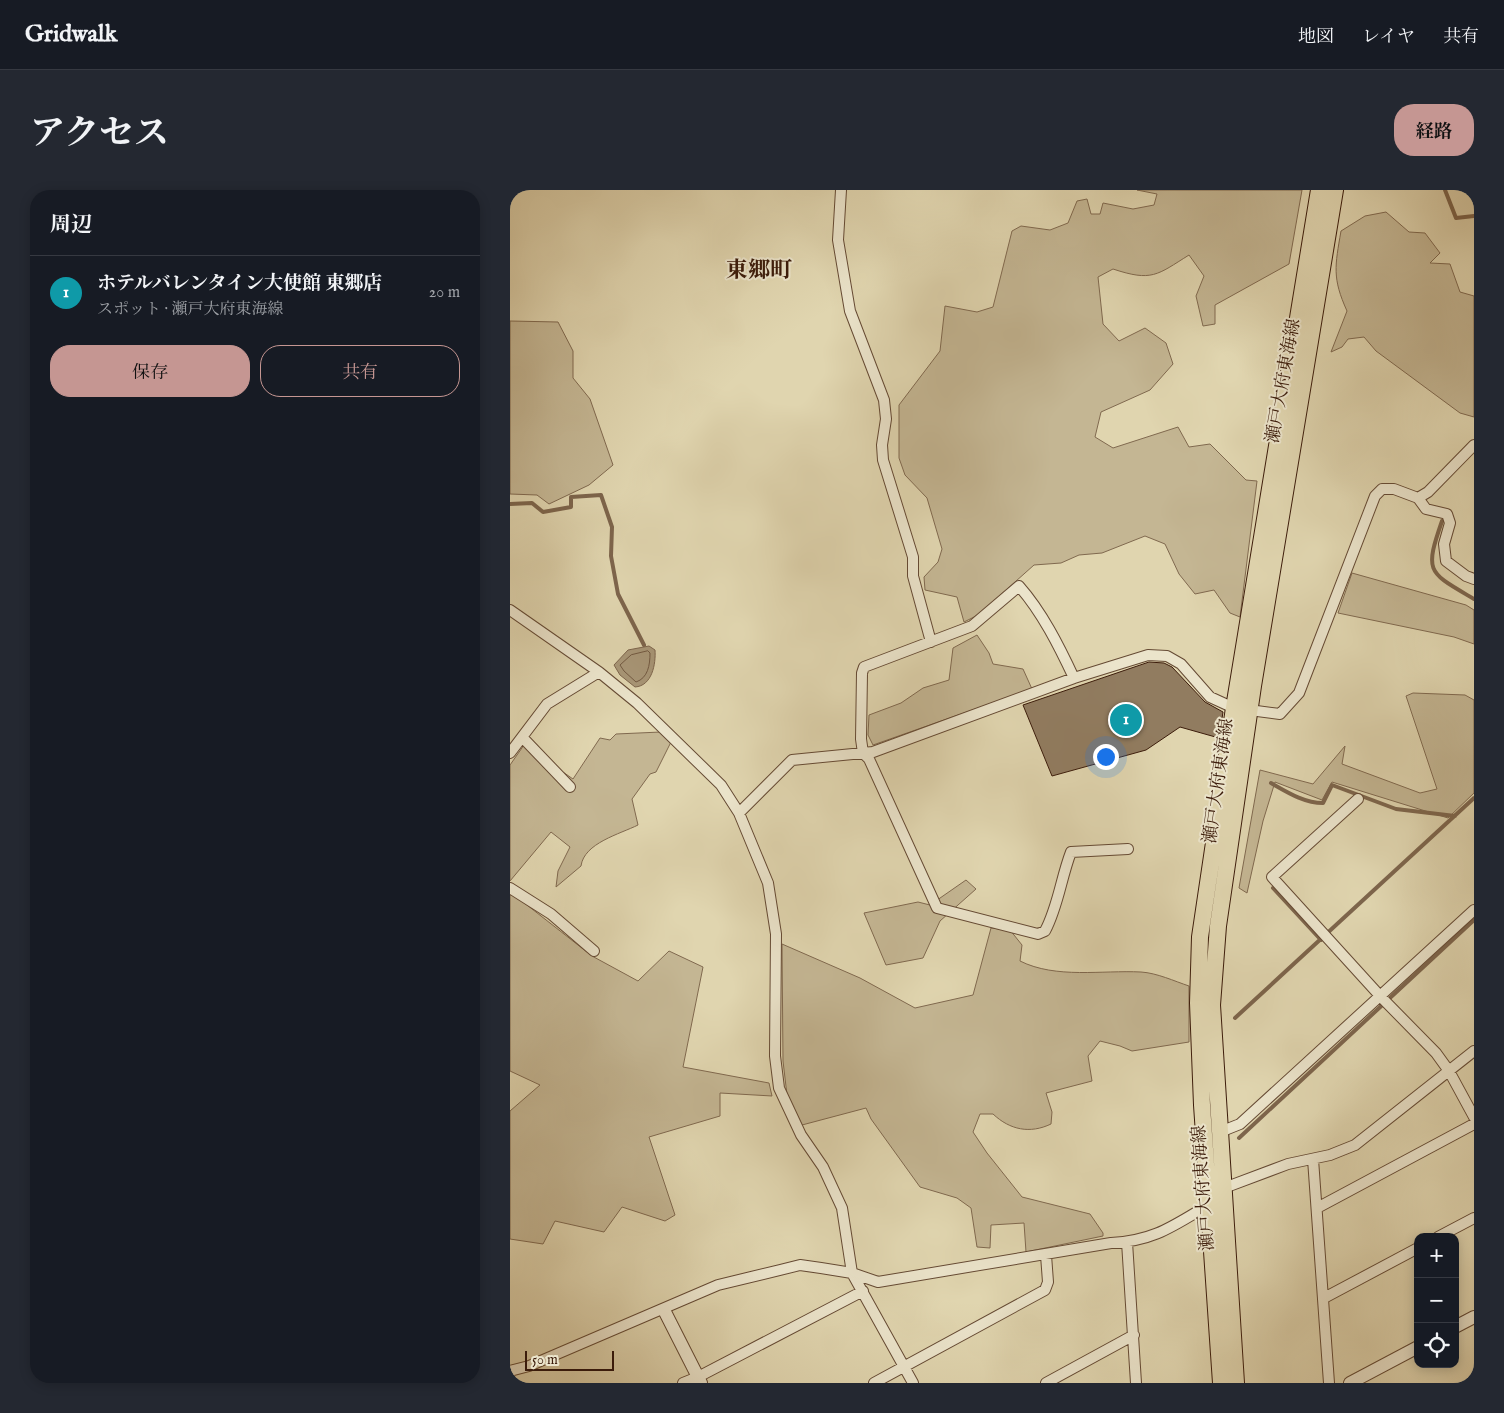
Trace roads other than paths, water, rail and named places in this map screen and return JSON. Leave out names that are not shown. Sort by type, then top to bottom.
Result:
[{"type":"main road","name":"瀬戸大府東海線","points":[[1236,1383],[1212,1005],[1217,936],[1242,710],[1319,190]]},
{"type":"main road","name":"瀬戸大府東海線","points":[[1221,1383],[1198,1003],[1200,936],[1335,190]]},
{"type":"street","points":[[840,190],[838,240],[847,297],[850,311],[884,400],[886,419],[882,445],[883,460],[913,557],[913,576],[930,642]]},
{"type":"street","points":[[1418,498],[1428,492],[1474,445]]},
{"type":"street","points":[[739,813],[792,760],[874,752],[1074,678],[1148,654],[1168,656],[1181,664],[1210,697],[1242,710],[1280,714],[1299,693],[1375,496],[1382,488],[1394,489],[1418,498]]},
{"type":"street","points":[[1418,498],[1420,504],[1426,508],[1447,514],[1450,523],[1444,544],[1446,561],[1466,576],[1474,579]]},
{"type":"street","points":[[1074,678],[1029,597],[1019,586],[972,626],[864,668],[860,724],[864,753],[869,759],[937,908],[1038,934],[1045,931],[1051,921],[1063,872],[1071,852],[1128,849]]},
{"type":"street","points":[[510,610],[599,672],[637,703],[701,764],[720,785],[739,813],[768,883],[776,934],[775,1056],[779,1088],[801,1135],[823,1167],[842,1208],[852,1274],[913,1383]]},
{"type":"street","points":[[510,753],[547,704],[599,672]]},
{"type":"street","points":[[522,737],[570,787]]},
{"type":"street","points":[[1358,799],[1272,878],[1381,997],[1436,1052],[1449,1071],[1474,1117]]},
{"type":"street","points":[[510,888],[551,914],[594,951]]},
{"type":"street","points":[[1220,1132],[1240,1124],[1474,910]]},
{"type":"street","points":[[1224,1188],[1288,1164],[1313,1159],[1356,1145],[1474,1052]]},
{"type":"street","points":[[1318,1208],[1474,1124]]},
{"type":"street","points":[[1313,1159],[1329,1383]]},
{"type":"street","points":[[510,1371],[529,1366],[664,1310],[718,1285],[800,1265],[852,1274],[878,1282],[1111,1243],[1127,1242],[1157,1235],[1210,1204]]},
{"type":"street","points":[[1446,1233],[1474,1218]]},
{"type":"street","points":[[1127,1242],[1136,1383]]},
{"type":"street","points":[[1324,1298],[1414,1250]]},
{"type":"street","points":[[874,1383],[1045,1290],[1048,1282],[1046,1255]]},
{"type":"street","points":[[683,1383],[699,1380],[863,1291]]},
{"type":"street","points":[[664,1310],[699,1380]]},
{"type":"street","points":[[1459,1325],[1474,1317]]},
{"type":"street","points":[[1046,1383],[1134,1335]]},
{"type":"street","points":[[1350,1383],[1414,1349]]},
{"type":"water","points":[[649,646],[655,650],[654,668],[645,683],[635,687],[620,675],[614,665],[628,650]]},
{"type":"waterway","points":[[1445,190],[1456,218],[1474,216]]},
{"type":"waterway","points":[[510,504],[532,503],[543,512],[571,507],[571,497],[601,495],[612,527],[611,556],[618,594],[644,645]]},
{"type":"waterway","points":[[1442,521],[1433,551],[1432,561],[1434,569],[1447,583],[1474,599]]},
{"type":"waterway","points":[[1271,783],[1296,796],[1316,803],[1323,803],[1332,785],[1396,809],[1455,816]]},
{"type":"waterway","points":[[1235,1018],[1474,798]]},
{"type":"waterway","points":[[1273,888],[1321,940]]},
{"type":"waterway","points":[[1239,1138],[1474,920]]},
{"type":"place","name":"ホテルバレンタイン大使館 東郷店","points":[[1126,720]]},
{"type":"district","name":"東郷町","points":[[759,271]]}]
